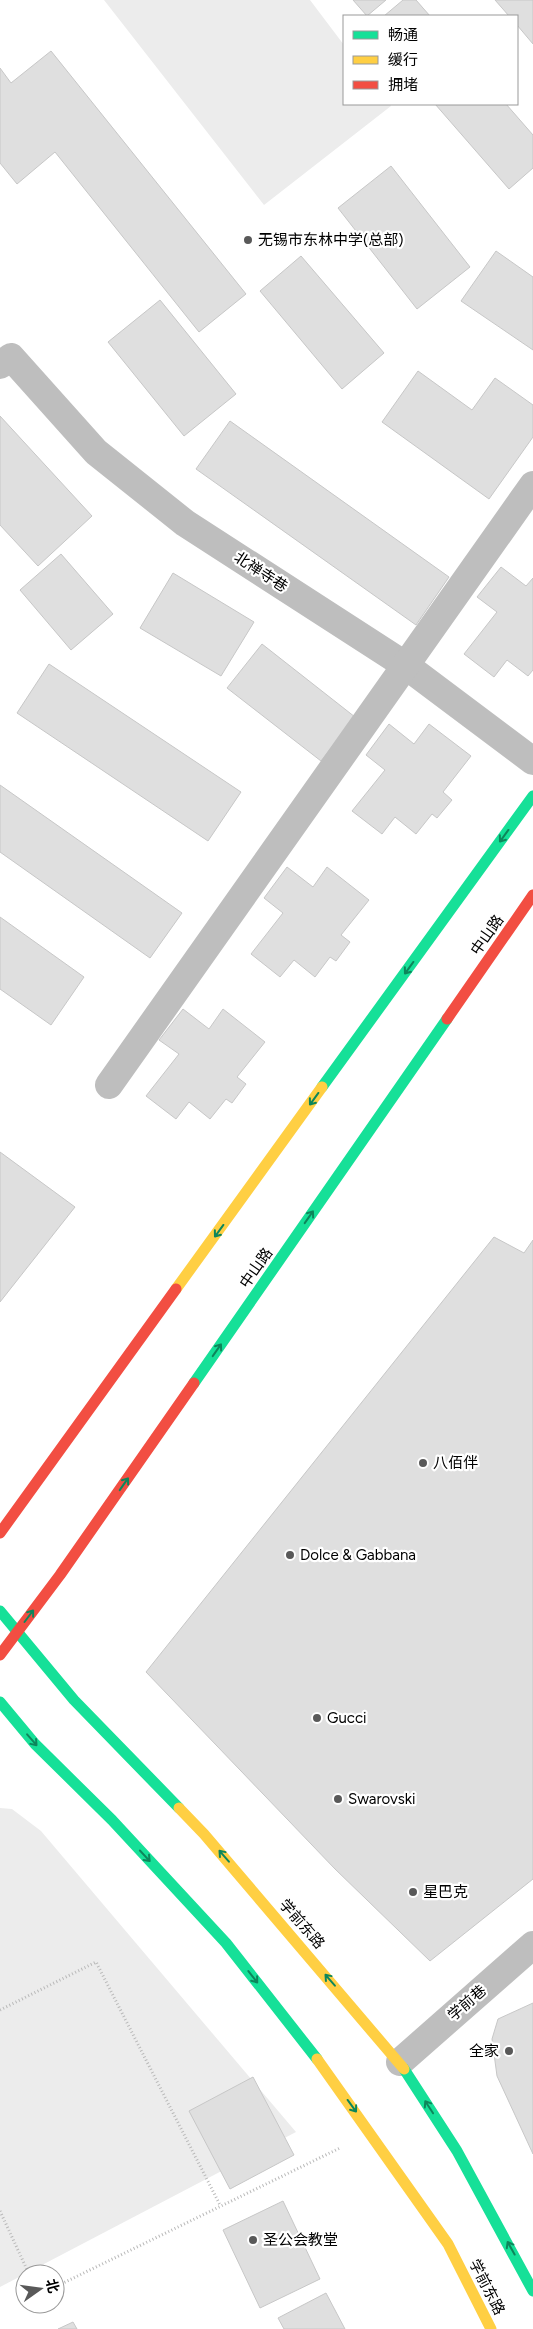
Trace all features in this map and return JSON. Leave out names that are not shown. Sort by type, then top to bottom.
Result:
[{"type":"main road","points":[[0,1534],[533,796]]},
{"type":"main road","name":"中山路","points":[[0,1655],[60,1575],[533,895]]},
{"type":"main road","name":"学前东路","points":[[0,1611],[74,1700],[204,1834],[400,2062],[458,2151],[533,2291]]},
{"type":"main road","name":"学前东路","points":[[0,1702],[35,1744],[112,1820],[226,1942],[327,2071],[448,2244],[491,2329]]},
{"type":"street","name":"北禅寺巷","points":[[5,361],[96,452],[185,524],[405,665],[533,761]]},
{"type":"street","points":[[109,1085],[533,486]]},
{"type":"street","name":"学前巷","points":[[400,2062],[533,1944]]},
{"type":"path","points":[[0,2010],[96,1962],[220,2205]]},
{"type":"path","points":[[65,2282],[371,2133]]},
{"type":"path","points":[[0,2211],[24,2264]]},
{"type":"shaded area","points":[[104,0],[310,0],[343,44],[343,105],[391,106],[264,205]]},
{"type":"shaded area","points":[[0,1808],[12,1809],[41,1831],[296,2132],[44,2264],[15,2264],[15,2279],[0,2287]]},
{"type":"building","points":[[353,0],[386,0],[368,15]]},
{"type":"building","points":[[403,0],[416,0],[429,15],[385,15]]},
{"type":"building","points":[[495,0],[533,0],[533,44],[518,26],[518,15],[508,15]]},
{"type":"building","points":[[51,51],[246,294],[199,332],[55,152],[17,184],[0,163],[0,68],[11,83]]},
{"type":"building","points":[[436,105],[507,105],[533,135],[533,168],[509,189]]},
{"type":"building","points":[[391,166],[470,267],[417,309],[338,208]]},
{"type":"building","points":[[496,251],[533,277],[533,350],[461,301]]},
{"type":"building","points":[[301,256],[384,353],[342,389],[260,291]]},
{"type":"building","points":[[160,300],[236,394],[184,436],[108,342]]},
{"type":"building","points":[[418,371],[472,410],[495,378],[533,405],[533,437],[489,499],[382,422]]},
{"type":"building","points":[[0,416],[92,516],[38,566],[0,525]]},
{"type":"building","points":[[230,421],[449,577],[416,625],[196,469]]},
{"type":"building","points":[[61,554],[113,614],[71,650],[20,590]]},
{"type":"building","points":[[501,567],[526,586],[533,578],[533,670],[528,676],[507,660],[494,677],[464,654],[497,612],[477,597]]},
{"type":"building","points":[[173,573],[254,622],[221,676],[140,628]]},
{"type":"building","points":[[262,644],[355,717],[321,761],[227,688]]},
{"type":"building","points":[[49,664],[241,792],[208,841],[17,713]]},
{"type":"building","points":[[389,724],[414,744],[429,724],[471,756],[443,792],[452,800],[437,818],[432,814],[416,834],[395,817],[382,834],[352,811],[385,770],[366,755]]},
{"type":"building","points":[[0,785],[182,913],[150,958],[0,852]]},
{"type":"building","points":[[287,867],[313,887],[327,867],[369,900],[341,935],[350,942],[336,961],[330,957],[315,977],[294,960],[280,977],[251,954],[283,913],[264,898]]},
{"type":"building","points":[[0,917],[84,977],[51,1025],[0,989]]},
{"type":"building","points":[[183,1009],[209,1029],[223,1009],[265,1042],[237,1077],[246,1084],[232,1103],[226,1099],[210,1119],[189,1102],[176,1119],[146,1096],[179,1054],[159,1040]]},
{"type":"building","points":[[0,1152],[75,1207],[0,1302]]},
{"type":"building","name":"八佰伴","points":[[494,1237],[524,1253],[533,1240],[533,1879],[430,1961],[335,1869],[146,1672]]},
{"type":"building","points":[[533,2003],[533,2154],[497,2076],[492,2039],[498,2019]]},
{"type":"building","points":[[253,2077],[294,2155],[230,2189],[189,2111]]},
{"type":"building","points":[[283,2201],[320,2279],[260,2308],[223,2230]]},
{"type":"building","points":[[326,2293],[345,2329],[284,2329],[278,2318]]},
{"type":"building","points":[[73,2322],[77,2329],[58,2329]]},
{"type":"traffic: fast","points":[[322,1087],[533,796]]},
{"type":"traffic: fast","points":[[194,1383],[447,1019]]},
{"type":"traffic: fast","points":[[0,1611],[74,1700],[179,1808]]},
{"type":"traffic: fast","points":[[0,1702],[35,1744],[112,1820],[226,1943],[317,2059]]},
{"type":"traffic: fast","points":[[404,2069],[457,2151],[533,2291]]},
{"type":"traffic: slow","points":[[176,1289],[322,1087]]},
{"type":"traffic: slow","points":[[179,1808],[204,1834],[404,2069]]},
{"type":"traffic: slow","points":[[317,2059],[448,2244],[491,2329]]},
{"type":"traffic: jam","points":[[447,1019],[533,895]]},
{"type":"traffic: jam","points":[[0,1533],[176,1289]]},
{"type":"traffic: jam","points":[[0,1655],[60,1575],[194,1383]]},
{"type":"place","name":"无锡市东林中学(总部)","points":[[248,240]]},
{"type":"place","name":"八佰伴","points":[[423,1463]]},
{"type":"place","name":"Dolce & Gabbana","points":[[290,1555]]},
{"type":"place","name":"Gucci","points":[[317,1718]]},
{"type":"place","name":"Swarovski","points":[[338,1799]]},
{"type":"place","name":"星巴克","points":[[413,1892]]},
{"type":"place","name":"全家","points":[[509,2051]]},
{"type":"place","name":"圣公会教堂","points":[[253,2240]]}]
